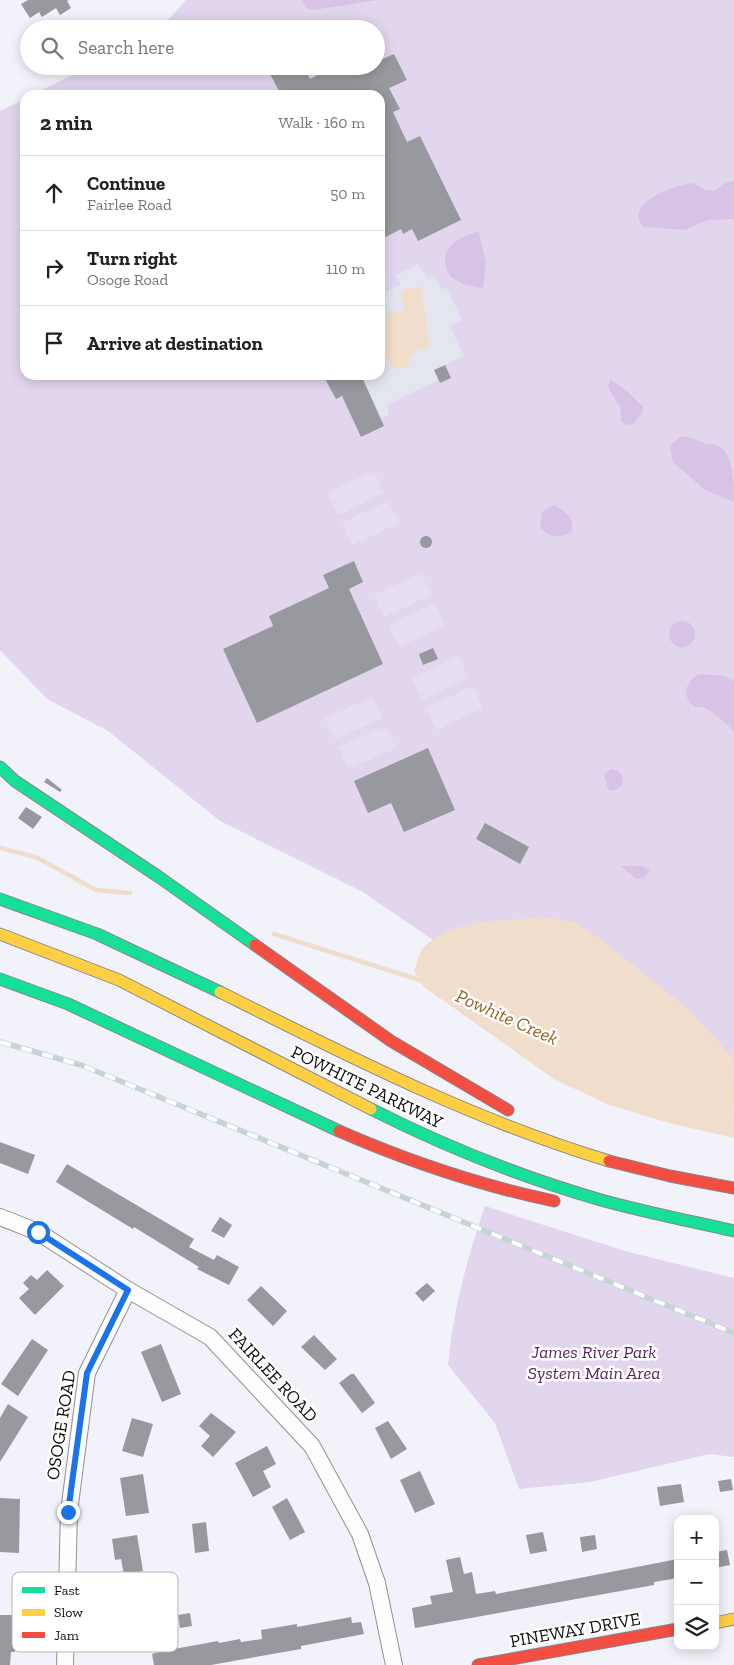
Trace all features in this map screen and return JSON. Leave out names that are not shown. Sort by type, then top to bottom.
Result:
[{"type":"main road","points":[[0,767],[5,775],[173,886],[404,1051],[452,1081],[597,1157]]},
{"type":"main road","name":"POWHITE PARKWAY","points":[[0,899],[72,923],[121,943],[394,1078],[460,1108],[531,1136],[650,1172],[734,1188]]},
{"type":"main road","name":"POWHITE PARKWAY","points":[[0,934],[95,969],[425,1136],[517,1172],[601,1200],[734,1231]]},
{"type":"main road","points":[[19,954],[95,969]]},
{"type":"main road","points":[[0,978],[54,997],[171,1054],[384,1150],[470,1181],[572,1204],[644,1211]]},
{"type":"main road","points":[[719,1622],[734,1619]]},
{"type":"main road","name":"PINEWAY DRIVE","points":[[478,1665],[674,1630]]},
{"type":"street","name":"FAIRLEE ROAD","points":[[0,1217],[38,1232],[128,1290],[210,1337],[312,1446],[360,1534],[377,1583],[394,1665]]},
{"type":"street","name":"OSOGE ROAD","points":[[67,1572],[68,1512],[87,1373],[128,1290]]},
{"type":"street","name":"OSOGE ROAD","points":[[65,1652],[65,1665]]},
{"type":"green space","points":[[186,0],[734,0],[734,1104],[516,997],[363,892],[220,821],[108,731],[47,699],[0,650],[0,111],[20,101],[20,380],[385,380],[385,90],[42,90],[72,75],[385,75],[385,20],[168,20]]},
{"type":"green space","name":"James River Park System Main Area","points":[[485,1206],[625,1251],[734,1278],[734,1457],[709,1454],[590,1482],[519,1489],[495,1423],[448,1365],[453,1324],[462,1285],[472,1245]]},
{"type":"shaded area","points":[[302,0],[377,0],[314,10],[307,9]]},
{"type":"shaded area","points":[[734,181],[734,219],[708,220],[685,230],[644,227],[639,219],[640,211],[645,203],[674,187],[692,183],[705,190],[714,191],[723,184]]},
{"type":"shaded area","points":[[481,231],[479,233],[486,265],[483,288],[463,284],[451,277],[446,268],[445,259],[451,246],[457,241]]},
{"type":"shaded area","points":[[418,264],[427,278],[434,276],[442,289],[447,288],[462,320],[450,326],[464,355],[445,365],[439,380],[387,405],[389,415],[381,419],[364,380],[385,380],[385,358],[390,360],[391,367],[399,369],[404,310],[385,314],[385,292],[400,285],[396,275]]},
{"type":"shaded area","points":[[610,379],[627,391],[643,407],[642,413],[633,424],[626,425],[621,421],[620,408],[608,387]]},
{"type":"shaded area","points":[[680,437],[690,438],[706,444],[714,444],[721,447],[726,453],[732,467],[734,502],[705,490],[673,462],[670,446]]},
{"type":"shaded area","points":[[374,471],[384,493],[338,515],[327,493]]},
{"type":"shaded area","points":[[388,501],[399,523],[352,545],[342,523]]},
{"type":"shaded area","points":[[554,505],[565,512],[572,522],[572,531],[564,536],[548,534],[540,528],[542,512]]},
{"type":"shaded area","points":[[421,573],[431,595],[384,617],[374,595]]},
{"type":"shaded area","points":[[435,603],[445,625],[399,647],[388,625]]},
{"type":"shaded area","points":[[682,621],[691,625],[695,634],[691,643],[682,647],[673,643],[669,634],[673,625]]},
{"type":"shaded area","points":[[458,656],[469,678],[422,700],[412,678]]},
{"type":"shaded area","points":[[700,674],[724,676],[734,681],[734,732],[711,711],[702,707],[696,707],[687,697],[686,693],[689,684],[695,676]]},
{"type":"shaded area","points":[[473,686],[483,708],[436,730],[426,708]]},
{"type":"shaded area","points":[[373,697],[383,718],[335,739],[325,718]]},
{"type":"shaded area","points":[[386,726],[396,748],[348,769],[338,747]]},
{"type":"shaded area","points":[[611,769],[619,771],[623,778],[622,786],[613,791],[608,789],[604,775]]},
{"type":"shaded area","points":[[621,866],[642,866],[650,871],[643,878],[636,879]]},
{"type":"water","points":[[421,287],[430,347],[413,350],[413,356],[409,357],[409,364],[398,368],[391,367],[390,361],[385,361],[385,314],[404,310],[401,290]]},
{"type":"water","points":[[541,917],[574,922],[602,940],[688,1009],[733,1058],[734,1138],[669,1123],[609,1105],[554,1079],[424,987],[414,971],[425,946],[450,930],[465,925]]},
{"type":"building","points":[[28,0],[69,0],[67,1],[71,8],[60,15],[56,8],[42,17],[39,12],[30,18],[21,4]]},
{"type":"building","points":[[394,54],[407,80],[389,88],[400,109],[393,112],[407,142],[420,136],[461,220],[418,241],[412,229],[403,234],[401,229],[385,237],[385,90],[278,90],[271,75],[308,75],[310,79],[318,75],[385,75],[385,58]]},
{"type":"building","points":[[445,365],[451,378],[440,383],[434,370]]},
{"type":"building","points":[[326,380],[363,380],[384,426],[361,437],[342,396],[336,399]]},
{"type":"building","points":[[428,536],[431,537],[431,547],[424,548],[421,547],[420,540],[421,537]]},
{"type":"building","points":[[354,561],[363,582],[349,589],[383,664],[257,723],[223,649],[273,626],[269,616],[329,588],[323,575]]},
{"type":"building","points":[[433,648],[438,659],[423,665],[419,654]]},
{"type":"building","points":[[428,748],[455,810],[404,832],[391,803],[368,813],[354,781]]},
{"type":"building","points":[[47,778],[62,790],[60,792],[44,782]]},
{"type":"building","points":[[26,807],[42,817],[33,829],[18,818]]},
{"type":"building","points":[[485,823],[529,847],[520,864],[476,839]]},
{"type":"building","points":[[0,1142],[35,1155],[28,1174],[0,1163]]},
{"type":"building","points":[[67,1164],[194,1239],[189,1247],[214,1260],[217,1255],[239,1267],[229,1285],[197,1269],[199,1267],[56,1182]]},
{"type":"building","points":[[220,1217],[232,1225],[224,1238],[211,1231]]},
{"type":"building","points":[[47,1270],[64,1286],[35,1315],[19,1298],[29,1289],[23,1283],[31,1275],[37,1280]]},
{"type":"building","points":[[427,1283],[435,1291],[423,1302],[415,1293]]},
{"type":"building","points":[[261,1286],[287,1311],[273,1326],[247,1300]]},
{"type":"building","points":[[314,1335],[337,1359],[325,1370],[301,1347]]},
{"type":"building","points":[[32,1339],[48,1350],[18,1396],[1,1384]]},
{"type":"building","points":[[161,1344],[181,1394],[162,1402],[141,1352]]},
{"type":"building","points":[[351,1374],[354,1374],[375,1403],[362,1413],[339,1383]]},
{"type":"building","points":[[8,1404],[28,1417],[0,1462],[0,1418]]},
{"type":"building","points":[[211,1413],[236,1432],[213,1457],[201,1446],[210,1436],[199,1426]]},
{"type":"building","points":[[132,1418],[153,1424],[143,1457],[122,1451]]},
{"type":"building","points":[[388,1421],[407,1449],[391,1459],[375,1428]]},
{"type":"building","points":[[267,1446],[276,1464],[263,1471],[271,1487],[253,1497],[235,1463]]},
{"type":"building","points":[[420,1471],[435,1504],[415,1513],[400,1480]]},
{"type":"building","points":[[143,1474],[149,1513],[126,1516],[120,1478]]},
{"type":"building","points":[[731,1479],[733,1490],[720,1492],[718,1481]]},
{"type":"building","points":[[681,1484],[684,1502],[660,1506],[657,1487]]},
{"type":"building","points":[[0,1498],[20,1499],[19,1553],[0,1552]]},
{"type":"building","points":[[287,1498],[305,1532],[290,1540],[272,1507]]},
{"type":"building","points":[[206,1522],[209,1551],[195,1553],[192,1524]]},
{"type":"building","points":[[543,1532],[547,1551],[530,1554],[526,1535]]},
{"type":"building","points":[[137,1535],[143,1571],[123,1572],[121,1559],[115,1560],[112,1539]]},
{"type":"building","points":[[595,1535],[597,1549],[582,1552],[580,1537]]},
{"type":"building","points":[[727,1550],[730,1565],[719,1567],[719,1551]]},
{"type":"building","points":[[460,1557],[464,1574],[472,1572],[476,1594],[495,1591],[496,1594],[674,1560],[674,1579],[654,1582],[654,1585],[415,1628],[412,1608],[432,1604],[430,1596],[453,1592],[446,1560]]},
{"type":"building","points":[[190,1613],[192,1626],[180,1628],[178,1615]]},
{"type":"building","points":[[0,1615],[12,1615],[10,1665],[0,1665]]},
{"type":"building","points":[[351,1617],[352,1623],[361,1622],[364,1634],[301,1646],[301,1649],[211,1665],[154,1665],[152,1654],[159,1652],[178,1652],[178,1648],[218,1641],[219,1643],[240,1639],[241,1642],[262,1639],[261,1630],[297,1624],[297,1627]]},
{"type":"waterway","name":"Powhite Creek","points":[[0,848],[36,857],[96,890],[130,893]]},
{"type":"waterway","name":"Powhite Creek","points":[[274,934],[423,981]]},
{"type":"railway","points":[[0,1042],[81,1065],[734,1333]]},
{"type":"traffic: fast","points":[[0,767],[15,781],[159,877],[255,945]]},
{"type":"traffic: fast","points":[[0,899],[97,934],[220,992]]},
{"type":"traffic: fast","points":[[0,979],[68,1004],[339,1131]]},
{"type":"traffic: fast","points":[[371,1109],[455,1148],[512,1171],[571,1191],[617,1204],[734,1231]]},
{"type":"traffic: slow","points":[[0,934],[119,980],[371,1109]]},
{"type":"traffic: slow","points":[[220,992],[411,1085],[459,1106],[558,1145],[609,1161]]},
{"type":"traffic: slow","points":[[719,1622],[734,1619]]},
{"type":"traffic: jam","points":[[255,945],[391,1041],[508,1110]]},
{"type":"traffic: jam","points":[[339,1131],[445,1172],[498,1188],[554,1201]]},
{"type":"traffic: jam","points":[[609,1161],[670,1176],[734,1188]]},
{"type":"traffic: jam","points":[[478,1665],[674,1630]]},
{"type":"route","points":[[38,1232],[128,1290],[87,1373],[68,1512]]}]
